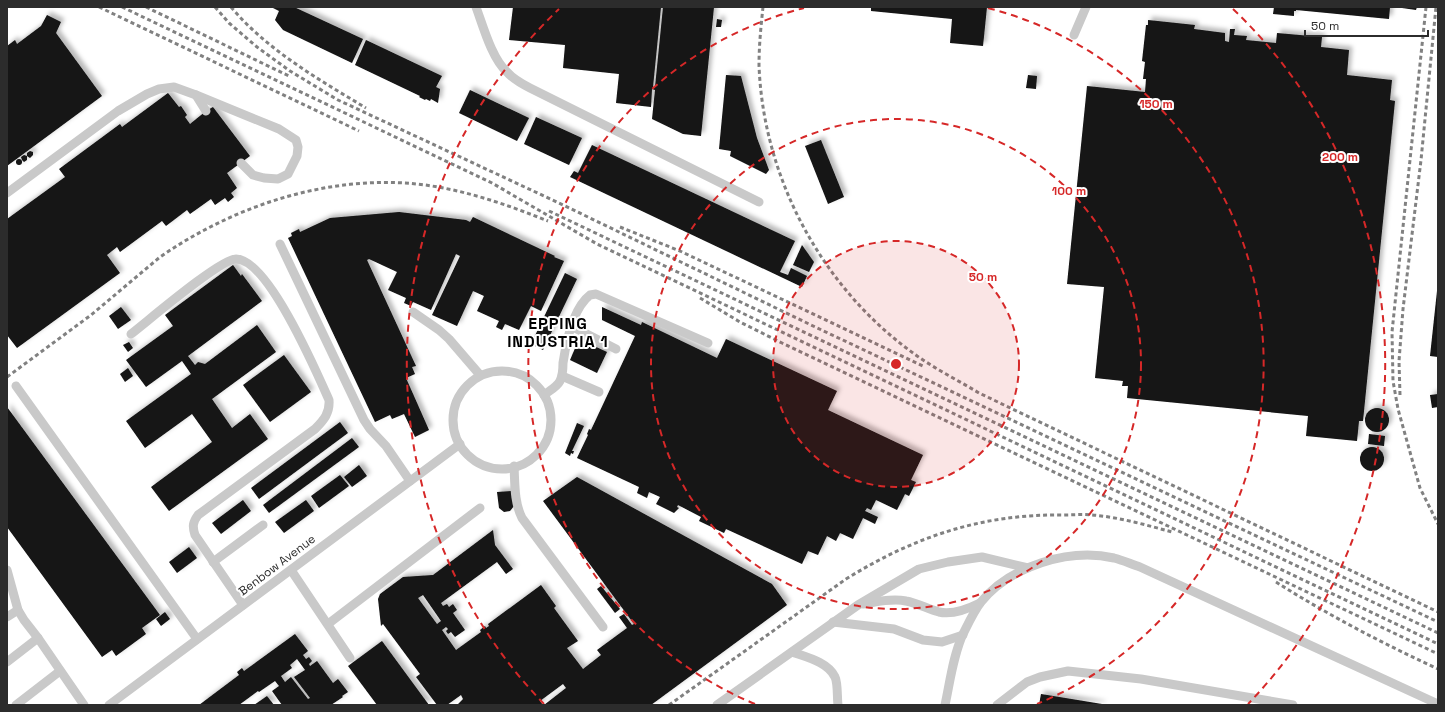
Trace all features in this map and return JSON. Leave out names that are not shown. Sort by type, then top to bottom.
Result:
[{"type":"lane","points":[[476,7],[497,60],[506,72],[516,80],[537,92],[759,202]]},
{"type":"lane","points":[[1074,35],[1086,7]]},
{"type":"lane","points":[[7,193],[118,111],[147,94],[159,89],[174,87],[279,129],[296,140],[298,147],[297,156],[288,174],[278,179],[264,178],[253,175],[241,163]]},
{"type":"lane","points":[[196,95],[206,110]]},
{"type":"lane","points":[[280,244],[364,420],[370,429],[386,446],[410,481]]},
{"type":"lane","points":[[131,334],[217,268],[228,261],[236,259],[244,261],[252,266],[259,274],[288,314],[304,344],[329,400],[330,408],[326,416],[315,429],[198,515],[193,522],[195,535],[243,605]]},
{"type":"lane","points":[[544,395],[559,382],[562,376],[563,362],[572,326],[580,304],[590,295],[596,294],[708,343]]},
{"type":"lane","points":[[413,312],[439,330],[449,339],[480,376]]},
{"type":"lane","points":[[572,326],[616,349]]},
{"type":"lane","points":[[508,371],[525,376],[539,388],[548,403],[551,421],[548,438],[538,453],[523,464],[506,468],[488,466],[472,458],[460,444],[454,428],[454,409],[461,393],[473,380],[480,376],[490,372],[508,371]]},
{"type":"lane","points":[[562,376],[599,392]]},
{"type":"lane","points":[[16,386],[198,639]]},
{"type":"lane","name":"Benbow Avenue","points":[[109,705],[460,444]]},
{"type":"lane","points":[[514,466],[516,501],[522,518],[603,627]]},
{"type":"lane","points":[[328,624],[480,508]]},
{"type":"lane","points":[[213,562],[263,524]]},
{"type":"lane","points":[[945,705],[956,657],[963,635],[980,603],[1004,581],[1028,568],[1049,560],[1091,555],[1114,558],[1140,566],[1438,704]]},
{"type":"lane","points":[[717,705],[858,605],[919,569],[948,562],[982,557],[1028,568]]},
{"type":"lane","points":[[7,570],[18,610],[84,705]]},
{"type":"lane","points":[[291,570],[350,658]]},
{"type":"lane","points":[[858,605],[891,599],[906,601],[939,612],[948,613],[970,608],[980,603]]},
{"type":"lane","points":[[7,616],[18,610]]},
{"type":"lane","points":[[833,622],[894,629],[923,640],[942,642],[963,635]]},
{"type":"lane","points":[[7,662],[38,638]]},
{"type":"lane","points":[[792,652],[824,665],[830,670],[835,677],[838,705]]},
{"type":"lane","points":[[16,705],[60,671]]},
{"type":"lane","points":[[997,705],[1027,682],[1040,676],[1068,671],[1141,679],[1293,705]]},
{"type":"building","points":[[271,7],[294,7],[363,39],[352,63],[283,30],[275,20],[279,11]]},
{"type":"building","points":[[513,7],[661,7],[653,87],[655,87],[663,7],[714,7],[701,136],[683,134],[652,119],[655,90],[652,89],[651,107],[616,103],[619,74],[563,68],[565,45],[509,40]]},
{"type":"building","points":[[871,7],[987,7],[983,46],[950,43],[952,19],[871,11]]},
{"type":"building","points":[[1274,7],[1390,7],[1389,19],[1296,10],[1294,11],[1294,16],[1273,14]]},
{"type":"building","points":[[1402,7],[1417,7],[1416,10]]},
{"type":"building","points":[[47,15],[61,22],[56,33],[102,96],[7,166],[7,46],[15,40],[17,44],[41,26]]},
{"type":"building","points":[[717,19],[722,20],[721,27],[716,27]]},
{"type":"building","points":[[1148,20],[1195,25],[1194,29],[1225,33],[1225,41],[1229,42],[1230,29],[1235,29],[1234,35],[1247,36],[1246,40],[1276,43],[1277,33],[1322,37],[1321,47],[1349,50],[1347,75],[1392,80],[1390,100],[1395,101],[1363,421],[1359,421],[1357,441],[1306,436],[1308,416],[1127,398],[1128,386],[1122,386],[1123,381],[1095,378],[1104,287],[1067,284],[1087,86],[1145,92],[1146,79],[1143,79],[1145,62],[1142,61],[1146,25],[1148,25]]},
{"type":"building","points":[[366,40],[442,76],[436,87],[440,89],[438,103],[431,99],[430,101],[425,100],[419,97],[420,96],[355,65]]},
{"type":"building","points":[[726,75],[741,76],[757,138],[769,170],[766,174],[730,156],[731,151],[719,149]]},
{"type":"building","points":[[1028,75],[1037,76],[1036,89],[1026,88]]},
{"type":"building","points":[[470,90],[529,118],[517,141],[459,113]]},
{"type":"building","points":[[168,93],[179,107],[181,106],[187,115],[185,117],[190,124],[213,107],[250,156],[227,173],[237,188],[231,193],[234,197],[228,202],[225,198],[215,205],[211,199],[190,214],[187,210],[166,226],[162,221],[120,252],[117,247],[107,255],[120,273],[17,348],[7,335],[7,219],[65,177],[59,169],[120,124],[122,127]]},
{"type":"building","points":[[536,117],[582,138],[569,165],[524,144]]},
{"type":"building","points":[[821,140],[844,197],[828,204],[805,146]]},
{"type":"building","points":[[592,145],[795,241],[780,272],[788,275],[791,268],[807,276],[802,287],[570,177],[574,171],[578,173]]},
{"type":"building","points":[[30,151],[33,152],[33,155],[30,158],[27,156],[27,153]]},
{"type":"building","points":[[24,155],[27,156],[27,160],[24,162],[21,157]]},
{"type":"building","points":[[19,159],[22,162],[19,165],[16,162]]},
{"type":"building","points":[[399,212],[466,220],[470,222],[473,217],[564,261],[541,311],[531,306],[519,330],[505,324],[502,330],[496,327],[499,321],[477,311],[484,296],[473,291],[457,326],[432,315],[460,256],[456,254],[431,310],[413,302],[411,306],[404,303],[406,298],[388,290],[397,272],[369,259],[367,260],[416,366],[412,367],[415,374],[406,378],[429,430],[415,437],[404,414],[392,419],[390,415],[375,422],[288,238],[292,236],[291,233],[299,229],[300,232],[330,218]]},
{"type":"building","points":[[802,245],[814,262],[809,272],[793,265]]},
{"type":"building","points":[[233,265],[241,276],[242,274],[262,301],[188,356],[195,365],[198,362],[205,364],[257,325],[276,352],[212,399],[232,428],[250,414],[268,439],[169,511],[151,487],[212,442],[192,414],[145,448],[126,421],[191,374],[182,361],[146,387],[126,360],[173,326],[165,315]]},
{"type":"building","points":[[565,273],[577,279],[543,350],[531,344]]},
{"type":"building","points":[[1438,291],[1438,357],[1430,356]]},
{"type":"building","points":[[121,307],[131,320],[118,329],[109,316]]},
{"type":"building","points":[[602,307],[641,325],[642,322],[717,358],[726,339],[837,391],[828,410],[923,455],[911,480],[916,482],[909,496],[905,494],[897,510],[876,500],[871,510],[867,508],[865,511],[878,517],[875,524],[863,518],[853,539],[840,533],[836,541],[827,536],[818,555],[808,551],[802,564],[726,529],[724,533],[699,521],[701,517],[678,505],[677,507],[679,508],[674,513],[656,504],[660,497],[649,492],[647,498],[637,493],[639,487],[577,458],[588,435],[589,429],[591,430],[635,336],[602,320]]},
{"type":"building","points":[[579,339],[607,352],[597,373],[570,360]]},
{"type":"building","points":[[129,342],[133,348],[128,352],[123,345]]},
{"type":"building","points":[[284,355],[311,392],[270,422],[243,385]]},
{"type":"building","points":[[128,368],[133,376],[125,382],[120,374]]},
{"type":"building","points":[[1438,394],[1438,407],[1432,408],[1430,395]]},
{"type":"building","points":[[7,407],[160,615],[142,628],[146,634],[116,656],[112,650],[102,657],[7,527]]},
{"type":"building","points":[[1377,408],[1386,411],[1389,420],[1386,429],[1377,432],[1368,429],[1365,420],[1368,411]]},
{"type":"building","points":[[340,422],[348,433],[259,499],[251,488]]},
{"type":"building","points":[[577,423],[584,426],[572,451],[574,451],[573,454],[571,453],[570,456],[565,453]]},
{"type":"building","points":[[1369,434],[1385,436],[1384,446],[1368,444]]},
{"type":"building","points":[[352,438],[359,447],[269,513],[263,505]]},
{"type":"building","points":[[1372,447],[1381,450],[1384,459],[1381,468],[1372,471],[1363,468],[1360,459],[1363,450]]},
{"type":"building","points":[[359,465],[367,476],[352,487],[344,477]]},
{"type":"building","points":[[340,475],[349,486],[319,508],[311,496]]},
{"type":"building","points":[[577,477],[772,584],[787,605],[651,705],[544,705],[566,688],[563,684],[540,701],[543,705],[459,705],[458,704],[463,699],[461,695],[447,705],[437,705],[416,677],[420,674],[383,624],[381,626],[378,599],[380,594],[403,577],[433,575],[493,530],[495,545],[513,569],[506,574],[497,562],[441,603],[443,606],[447,604],[449,607],[453,604],[457,610],[453,613],[465,630],[455,637],[451,632],[448,634],[446,631],[448,629],[446,627],[442,630],[456,650],[481,632],[480,630],[485,626],[486,628],[489,626],[488,624],[541,585],[556,606],[554,608],[578,641],[567,648],[583,669],[601,655],[597,650],[627,628],[619,617],[624,614],[632,625],[634,624],[543,501]],"holes":[[[423,595],[441,621],[437,624],[418,598]]]},
{"type":"building","points":[[512,491],[514,506],[510,511],[504,512],[499,508],[497,492]]},
{"type":"building","points":[[243,500],[251,511],[221,534],[212,523]]},
{"type":"building","points":[[306,500],[314,511],[284,533],[275,522]]},
{"type":"building","points":[[189,547],[197,558],[177,573],[169,562]]},
{"type":"building","points":[[601,586],[620,609],[615,613],[597,589]]},
{"type":"building","points":[[165,612],[170,619],[161,626],[156,619]]},
{"type":"building","points":[[295,634],[308,651],[303,655],[306,659],[309,657],[312,661],[309,664],[310,666],[317,661],[333,683],[338,679],[348,692],[331,705],[282,705],[272,691],[279,686],[275,681],[239,705],[199,705],[239,675],[237,672],[242,668],[244,671]],"holes":[[[297,659],[305,670],[294,677],[310,698],[308,699],[291,677],[285,682],[281,676],[292,668],[290,665]]]},
{"type":"building","points":[[382,641],[429,705],[377,705],[348,666]]},
{"type":"building","points":[[1041,694],[1102,704],[1102,705],[1039,705]]},
{"type":"building","points":[[267,696],[274,705],[254,705]]},
{"type":"railway","points":[[99,7],[359,131]]},
{"type":"railway","points":[[122,7],[492,183],[597,244],[1438,644]]},
{"type":"railway","points":[[146,7],[291,77]]},
{"type":"railway","points":[[215,7],[229,23],[257,47],[290,71],[338,100],[559,203],[809,324],[1438,622]]},
{"type":"railway","points":[[231,7],[261,37],[294,63],[366,108]]},
{"type":"railway","points":[[763,7],[759,65],[763,106],[772,147],[785,187],[802,224],[823,260],[849,293],[877,323],[917,356],[979,393],[1438,612]]},
{"type":"railway","points":[[1426,7],[1392,332],[1393,381],[1398,409],[1420,488],[1438,524]]},
{"type":"railway","points":[[1400,395],[1399,361],[1403,309],[1421,160],[1436,7]]},
{"type":"railway","points":[[7,377],[91,315],[160,257],[216,224],[276,200],[308,191],[340,186],[372,183],[405,183],[442,188],[478,196],[548,221]]},
{"type":"railway","points":[[549,211],[1438,633]]},
{"type":"railway","points":[[620,227],[680,251],[925,367]]},
{"type":"railway","points":[[700,298],[740,322],[782,343],[1438,654]]},
{"type":"railway","points":[[669,705],[846,579],[897,551],[949,531],[1004,519],[1032,516],[1084,515],[1122,519],[1172,532]]},
{"type":"railway","points":[[1276,582],[1315,606],[1396,649],[1438,669]]},
{"type":"district","name":"EPPING INDUSTRIA 1","points":[[558,332]]}]
